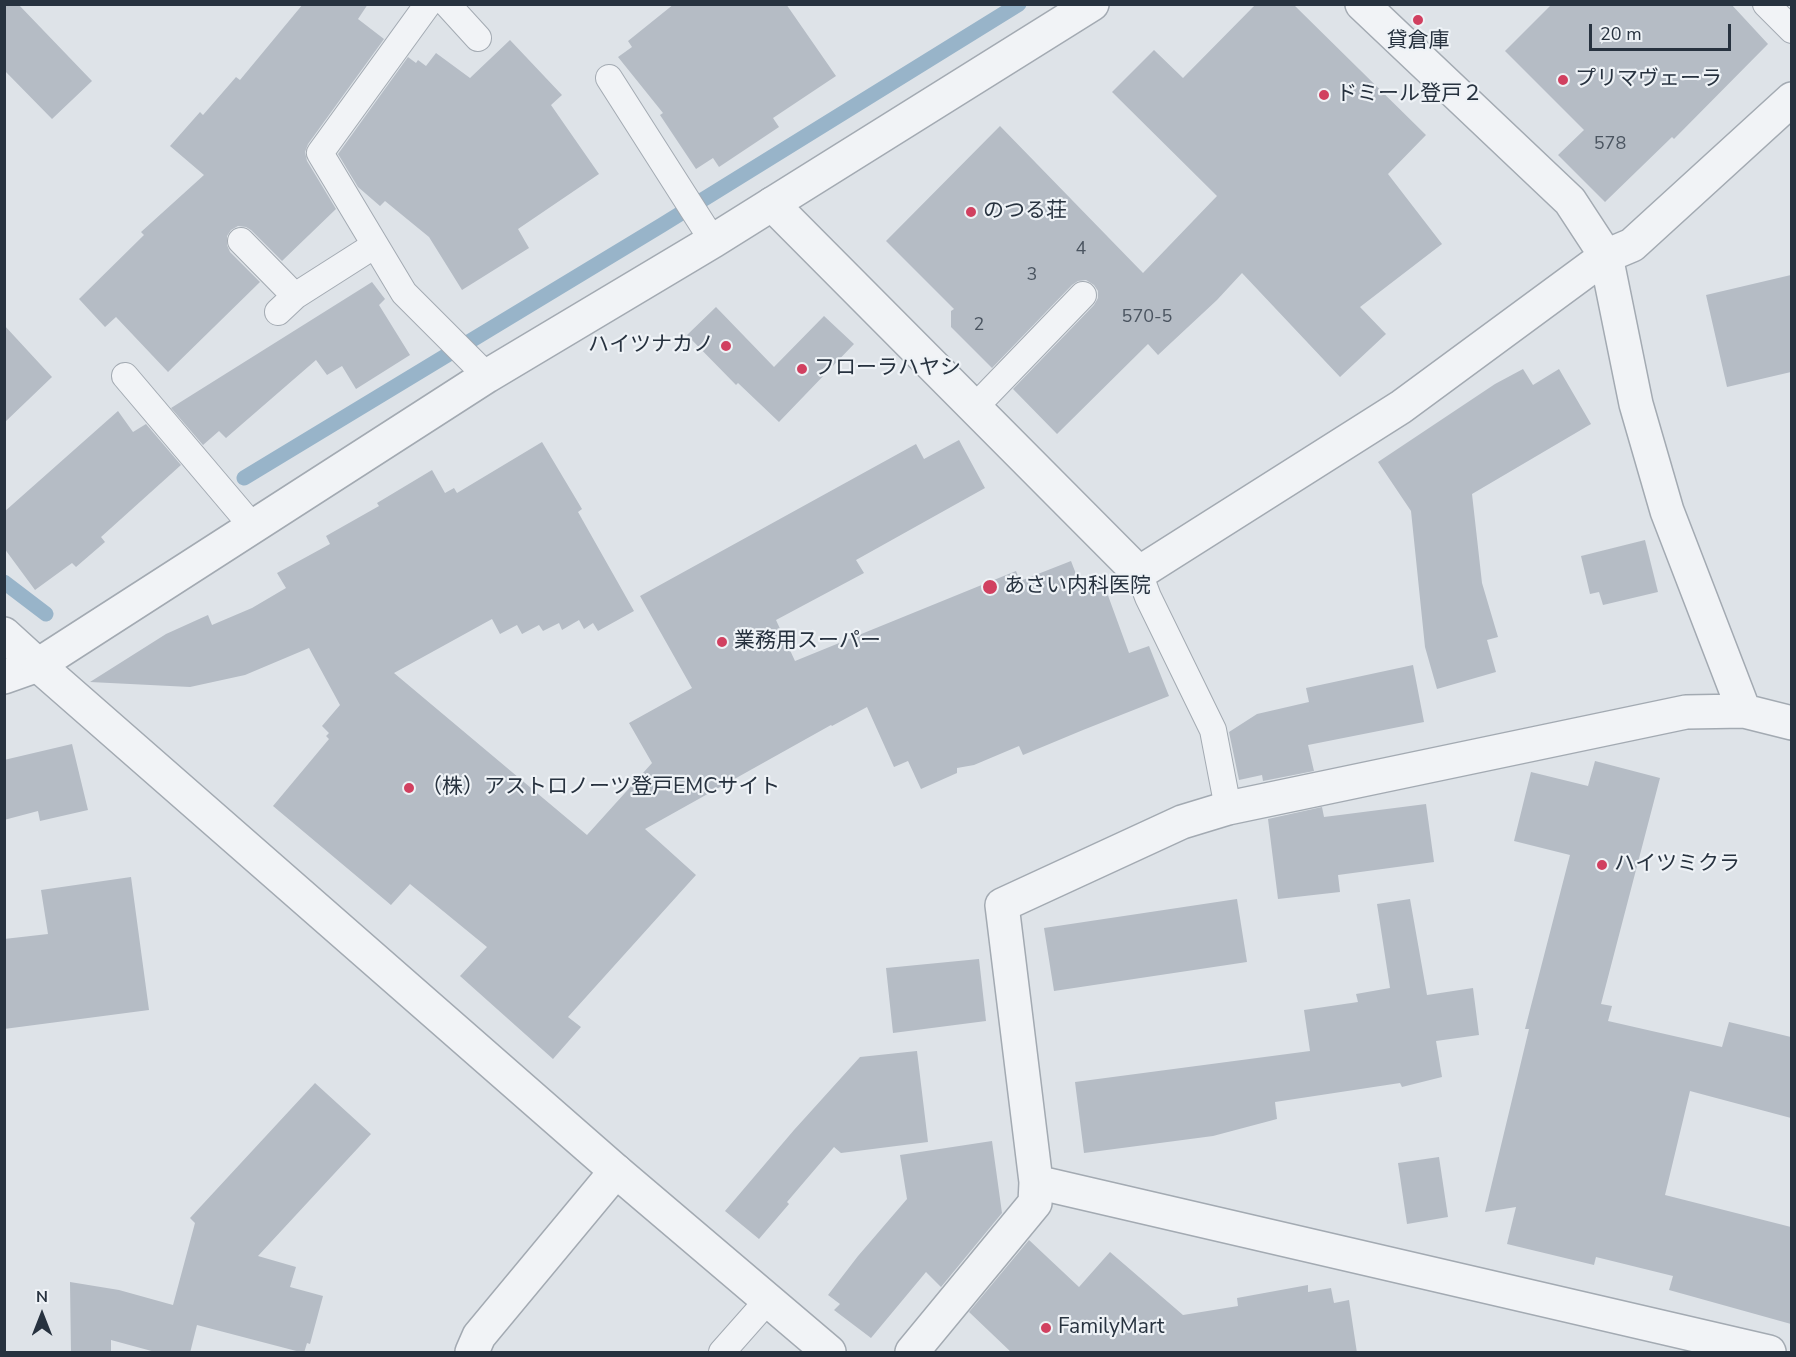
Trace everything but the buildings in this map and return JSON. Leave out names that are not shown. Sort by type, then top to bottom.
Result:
[{"type":"street","points":[[4,677],[38,665],[487,376],[713,241],[1092,4]]},
{"type":"street","points":[[1362,4],[1570,201],[1606,256],[1636,404],[1667,512],[1744,711]]},
{"type":"street","points":[[772,204],[1139,573],[1401,407],[1606,256],[1632,245],[1791,99]]},
{"type":"street","points":[[4,634],[615,1172],[829,1353]]},
{"type":"street","points":[[912,1353],[1035,1203],[1036,1182],[1002,905],[1182,822],[1228,808],[1686,712],[1744,711],[1791,723]]},
{"type":"street","points":[[472,1353],[479,1336],[615,1172]]},
{"type":"street","points":[[1036,1182],[1769,1353]]},
{"type":"lane","points":[[428,4],[320,153],[404,292],[487,376]]},
{"type":"lane","points":[[447,4],[478,38]]},
{"type":"lane","points":[[1766,4],[1791,30]]},
{"type":"lane","points":[[609,78],[713,241]]},
{"type":"lane","points":[[241,241],[286,304],[375,245]]},
{"type":"lane","points":[[974,408],[1083,295]]},
{"type":"lane","points":[[125,376],[253,526]]},
{"type":"lane","points":[[1139,573],[1148,597],[1213,730],[1228,808]]},
{"type":"lane","points":[[722,1353],[768,1300]]},
{"type":"waterway","points":[[244,478],[662,225],[1019,4]]},
{"type":"waterway","points":[[4,582],[46,614]]},
{"type":"place","name":"貸倉庫","points":[[1418,20]]},
{"type":"place","name":"プリマヴェーラ","points":[[1563,80]]},
{"type":"place","name":"ドミール登戸２","points":[[1324,95]]},
{"type":"place","name":"のつる荘","points":[[971,212]]},
{"type":"place","name":"ハイツナカノ","points":[[726,346]]},
{"type":"place","name":"フローラハヤシ","points":[[802,369]]},
{"type":"place","name":"あさい内科医院","points":[[990,587]]},
{"type":"place","name":"業務用スーパー","points":[[722,642]]},
{"type":"place","name":"（株）アストロノーツ登戸EMCサイト","points":[[409,788]]},
{"type":"place","name":"ハイツミクラ","points":[[1602,865]]},
{"type":"place","name":"FamilyMart","points":[[1046,1328]]}]
